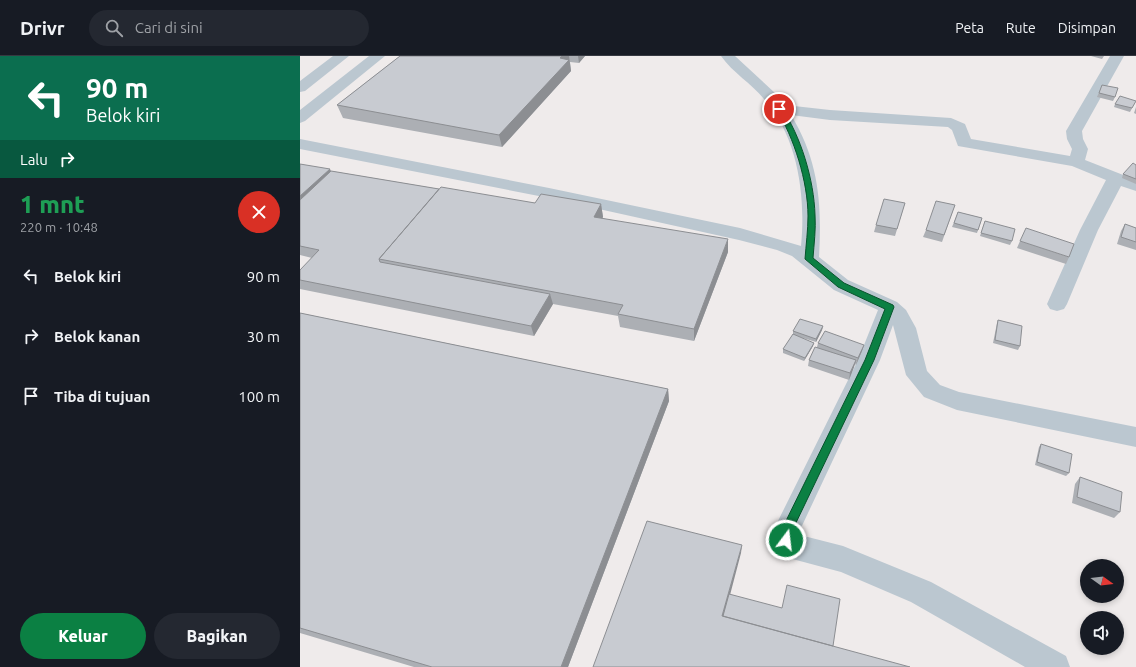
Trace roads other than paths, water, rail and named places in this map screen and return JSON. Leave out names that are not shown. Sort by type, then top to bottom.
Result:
[{"type":"street","points":[[300,88],[342,56]]},
{"type":"street","points":[[300,118],[378,56]]},
{"type":"street","points":[[728,56],[745,75],[770,96],[788,122],[808,180],[812,215],[809,259]]},
{"type":"street","points":[[1076,162],[1080,149],[1075,138],[1074,131],[1124,56]]},
{"type":"street","points":[[779,109],[830,115],[951,123],[959,127],[964,143],[972,146],[1076,162],[1136,186]]},
{"type":"street","points":[[300,144],[541,191],[740,234],[784,246],[799,252],[841,285],[890,307],[899,315],[905,328],[917,375],[932,391],[957,401],[1136,437]]},
{"type":"street","points":[[1057,304],[1089,230],[1116,178]]},
{"type":"street","points":[[890,307],[869,360],[787,529],[786,540],[795,548],[843,559],[921,592],[1055,667]]}]
